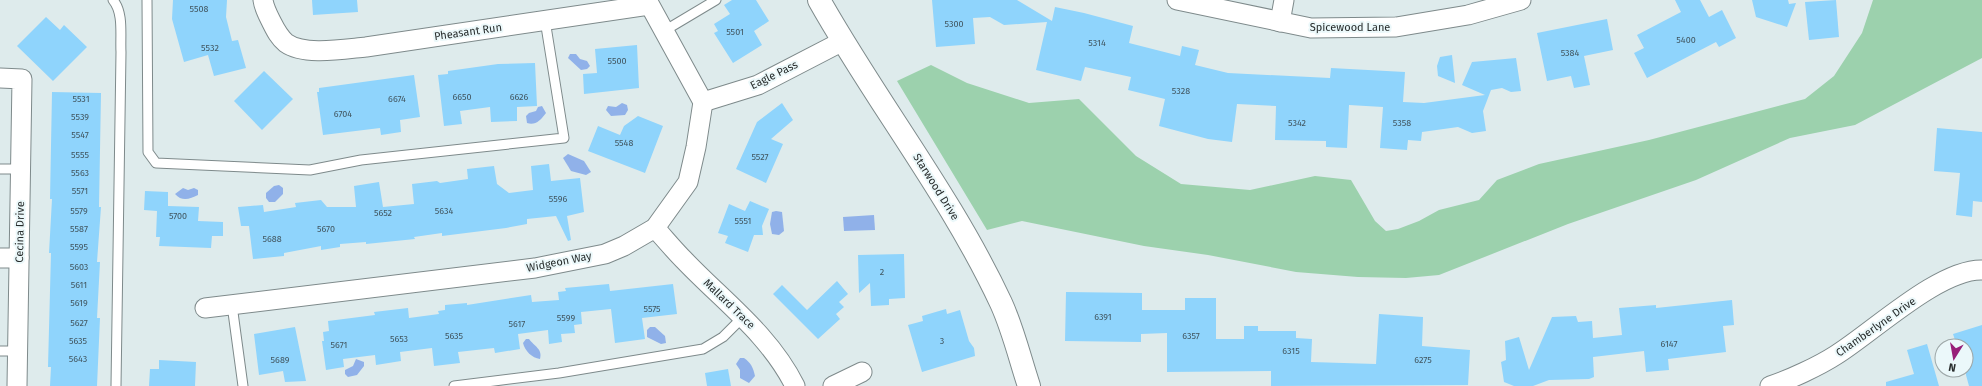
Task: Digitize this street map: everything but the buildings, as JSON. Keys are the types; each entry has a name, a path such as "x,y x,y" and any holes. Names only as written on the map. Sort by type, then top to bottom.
{"street":[{"name":"Pheasant Run","path":"263,0 263,6 278,35 287,43 296,48 326,50 366,47 545,20 648,2"},
{"name":"Starwood Drive","path":"819,0 843,41 950,206 1002,304 1029,386"},
{"name":"Spicewood Lane","path":"1177,0 1311,28 1396,27 1468,15 1522,0"},
{"path":"1280,22 1284,0"},
{"path":"648,2 703,102"},
{"name":"Eagle Pass","path":"703,102 758,86 843,41"},
{"name":"Cecina Drive","path":"0,78 22,79 19,258 9,351 17,386"},
{"name":"Widgeon Way","path":"205,308 535,268 605,254 624,246 655,228 688,182 696,147 703,102"},
{"name":"Mallard Trace","path":"655,228 684,260 756,330 787,370 795,386"},
{"path":"0,258 19,258"},
{"name":"Chamberlyne Drive","path":"1770,386 1835,356 1918,297 1948,278 1975,270 1982,270"},
{"path":"833,386 862,372"}],"lane":[{"path":"113,0 117,4 120,13 121,52 116,386"},
{"path":"147,0 148,152 156,163 310,170 361,160 564,138 545,20"},
{"path":"664,31 716,0"},
{"path":"0,169 21,169"},
{"path":"232,305 243,386"},
{"path":"454,386 558,373 703,349 723,337 744,317"}],"green space":[{"path":"1873,0 1982,0 1982,58 1855,125 1790,138 1696,180 1568,224 1439,275 1406,278 1358,277 1296,272 1208,255 1144,246 1022,221 987,230 897,81 931,65 967,83 1029,103 1079,99 1136,156 1181,184 1250,190 1315,176 1351,180 1375,221 1386,231 1398,229 1419,221 1439,210 1479,200 1497,180 1539,164 1649,140 1805,99 1834,76 1862,33"}],"water":[{"path":"570,54 576,54 580,59 587,61 590,66 587,69 581,70 568,58"},
{"path":"622,103 627,105 628,110 625,115 611,116 606,110 608,106 616,107"},
{"path":"542,106 546,113 542,118 533,124 527,123 526,116 529,113 536,111 538,107"},
{"path":"568,154 584,161 591,172 586,175 571,171 563,158"},
{"path":"279,185 283,188 283,194 275,202 269,202 266,198 266,193 274,186"},
{"path":"183,188 188,190 194,188 198,190 198,195 189,199 180,198 175,194"},
{"path":"772,212 782,212 784,231 779,235 772,234 770,224"},
{"path":"874,215 875,230 844,231 843,217"},
{"path":"650,327 655,327 665,336 666,343 661,344 647,337 647,330"},
{"path":"526,339 529,339 539,350 541,356 540,359 532,356 527,351 523,343"},
{"path":"740,358 744,358 753,370 755,376 749,383 740,378 740,370 736,364"},
{"path":"356,359 364,362 364,366 357,375 348,377 345,374 345,370 353,366"}]}
